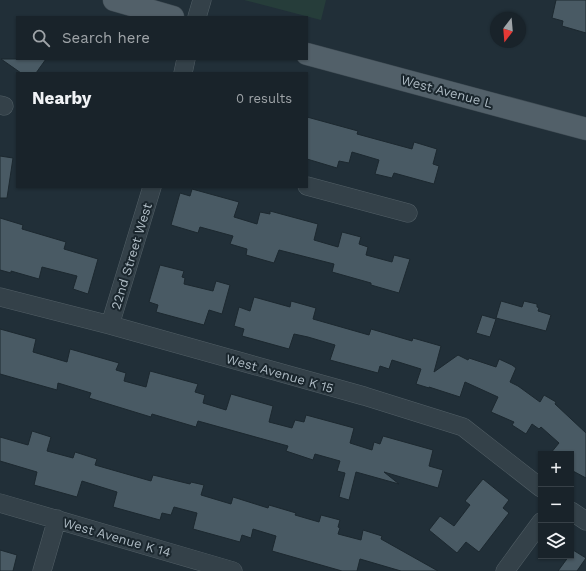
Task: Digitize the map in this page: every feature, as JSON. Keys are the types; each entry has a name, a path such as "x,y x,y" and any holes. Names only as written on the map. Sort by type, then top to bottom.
{"main road":[{"path":"114,0 170,16"},
{"name":"West Avenue L","path":"308,54 586,129"}],"street":[{"path":"197,16 202,0"},
{"path":"183,72 186,60"},
{"path":"308,186 408,213"},
{"name":"22nd Street West","path":"110,325 152,188"},
{"name":"West Avenue K 15","path":"0,297 110,325 364,396 462,427 540,487"},
{"name":"West Avenue K 14","path":"0,503 233,571"},
{"path":"574,513 586,521"},
{"path":"42,571 57,519"},
{"path":"505,571 540,523"}],"green space":[{"path":"244,0 326,0 321,20"}],"building":[{"path":"556,0 586,0 586,33 562,26 563,21 552,18"},
{"path":"1,59 45,60 37,72 20,72"},
{"path":"308,117 358,131 357,134 412,149 414,142 437,149 433,164 439,166 434,184 394,173 392,178 375,174 379,160 352,152 349,163 339,161 337,168 308,159"},
{"path":"0,156 13,158 7,198 0,198"},
{"path":"192,189 239,202 234,217 257,224 260,212 270,214 270,211 318,224 314,240 338,247 342,232 361,237 359,244 368,247 366,255 392,262 394,255 410,259 399,293 332,272 334,264 279,250 274,263 246,255 247,249 230,244 233,236 200,227 198,233 171,225 180,193 190,196"},
{"path":"0,218 23,225 22,229 66,242 64,249 98,259 88,294 73,289 77,276 42,267 39,279 11,271 11,273 0,270"},
{"path":"160,265 184,271 182,277 185,278 184,284 213,291 216,281 230,285 222,314 209,310 204,325 156,312 158,305 149,302"},
{"path":"254,297 290,307 291,301 316,308 313,319 369,335 371,329 412,341 413,338 441,346 434,372 458,355 468,360 469,358 496,367 499,359 512,365 516,368 510,382 540,402 544,395 556,402 555,404 586,433 586,478 574,472 574,451 552,451 559,443 541,427 539,429 532,424 526,434 512,425 514,422 491,412 498,397 465,382 460,397 416,384 421,369 392,360 389,369 380,366 378,373 330,360 335,345 308,337 294,334 289,349 242,336 244,329 234,326 239,307 250,311"},
{"path":"501,301 522,307 524,301 537,304 537,307 539,308 538,311 551,315 546,331 496,318"},
{"path":"482,315 496,319 490,337 476,333"},
{"path":"0,329 36,339 33,352 67,362 70,349 119,363 116,370 126,373 124,381 146,387 150,371 198,384 195,392 205,395 203,403 226,410 231,394 273,406 269,422 292,428 295,420 304,422 306,415 354,428 350,443 372,450 374,442 380,444 383,436 433,450 429,466 443,470 438,488 384,472 399,484 356,472 349,500 339,497 345,473 337,471 340,461 315,454 313,460 286,451 288,446 198,421 196,427 152,414 151,417 89,398 91,393 58,383 57,390 0,374"},
{"path":"32,431 51,437 47,451 73,458 75,452 97,459 95,465 151,481 153,475 190,484 191,482 204,485 201,495 231,504 233,497 268,508 269,505 319,522 321,515 340,520 338,534 361,540 363,530 382,536 381,539 438,571 401,571 360,559 357,571 342,571 272,551 276,536 253,529 251,538 242,535 240,542 193,529 197,513 174,507 171,515 162,513 160,520 113,507 117,492 82,481 77,497 34,485 37,472 0,461 0,437 28,445"},
{"path":"483,479 509,500 503,508 509,513 479,552 466,542 457,553 429,530 440,516 454,526 470,505 465,501"},
{"path":"0,550 17,555 13,571 0,571"},
{"path":"574,551 586,558 577,571 558,571 567,559 574,559"}]}
